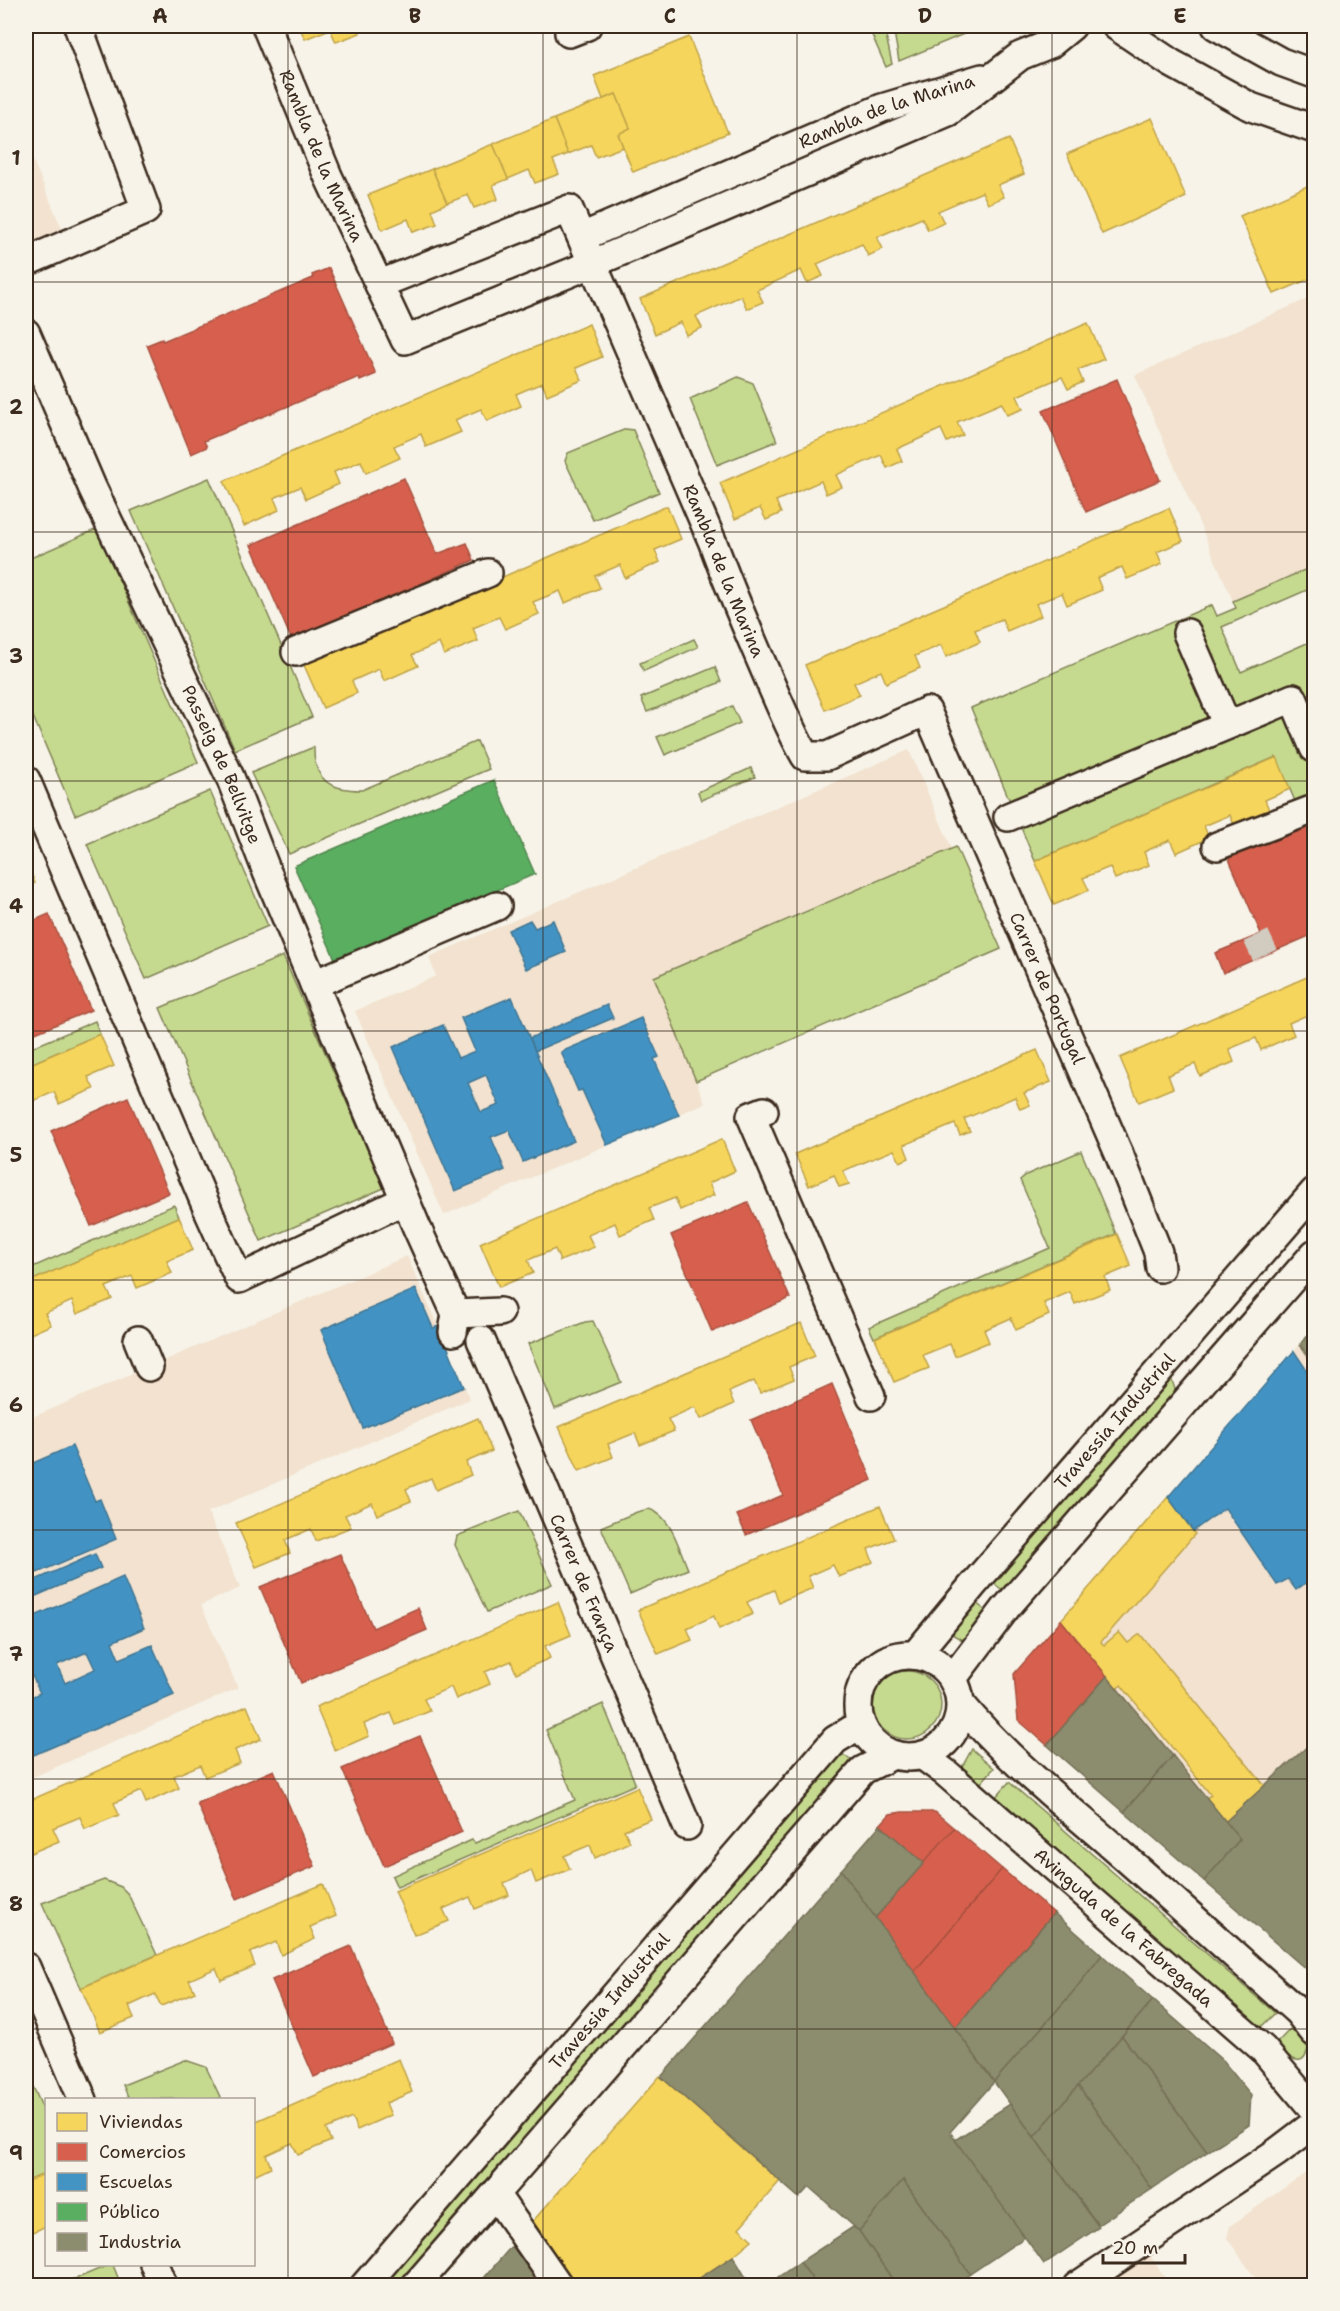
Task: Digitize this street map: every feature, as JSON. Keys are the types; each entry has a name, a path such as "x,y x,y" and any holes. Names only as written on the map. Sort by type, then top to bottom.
{"street":[{"path":"26,261 146,210 78,26"},
{"name":"Rambla de la Marina","path":"266,26 328,176 405,340 594,263 948,112 1020,56 1050,44 1072,26"},
{"path":"1116,26 1171,63 1251,107 1314,129"},
{"path":"1216,26 1281,62 1314,74"},
{"name":"Rambla de la Marina","path":"582,237 882,108 994,75"},
{"name":"Rambla de la Marina","path":"380,284 569,209 594,263 770,683 791,730 806,756 827,756 927,711"},
{"name":"Passeig de Bellvitge","path":"26,333 92,487 230,777 267,872 405,1200 454,1323 500,1312"},
{"path":"296,652 488,573"},
{"path":"1187,633 1227,725"},
{"path":"1008,817 1304,693 1314,748"},
{"name":"Carrer de Portugal","path":"927,711 1119,1154 1158,1252 1160,1268"},
{"path":"26,780 239,1279 405,1200"},
{"path":"1217,846 1314,809"},
{"path":"314,984 497,906"},
{"path":"754,1110 870,1396"},
{"name":"Travessia Industrial","path":"916,1654 980,1576 1314,1192"},
{"path":"953,1678 1006,1608 1314,1254"},
{"path":"138,1340 149,1366"},
{"name":"Carrer de França","path":"481,1340 687,1826"},
{"path":"916,1654 939,1664 953,1678 959,1690 961,1704 956,1729 943,1746 923,1756 908,1758 893,1755 873,1743 861,1724 857,1706 861,1688 871,1672 885,1660 898,1655 916,1654"},
{"path":"961,1704 983,1731 1014,1762 1298,2012 1314,2032"},
{"name":"Travessia Industrial","path":"364,2286 835,1740 861,1724"},
{"path":"416,2286 863,1770 893,1755"},
{"name":"Avinguda de la Fabregada","path":"923,1756 1263,2049 1314,2110"},
{"path":"26,1967 82,2098"},
{"path":"1077,2286 1277,2152 1314,2124"},
{"path":"495,2194 559,2286"},
{"path":"154,2266 163,2286"}],"shaded area":[{"path":"26,144 62,229 26,245"},
{"path":"1314,296 1314,566 1233,601 1135,375"},
{"path":"909,750 952,849 654,977 705,1103 444,1215 355,1011 436,976 429,957"},
{"path":"407,1256 470,1399 208,1512 240,1588 201,1605 238,1688 26,1780 26,1420"},
{"path":"1314,1328 1314,1976 1018,1720 1014,1674"},
{"path":"1308,2171 1314,2171 1314,2285 1260,2285 1227,2238 1230,2226"},
{"path":"1140,2241 1170,2285 1072,2286"}],"green space":[{"path":"868,26 884,26 892,64 886,67"},
{"path":"893,26 983,26 899,61"},
{"path":"738,377 753,383 777,441 717,465 690,399"},
{"path":"626,429 633,430 659,492 593,520 565,461 568,453"},
{"path":"209,478 312,717 235,750 131,511"},
{"path":"97,529 198,762 75,815 26,700 26,560"},
{"path":"1314,566 1314,587 1222,627 1241,672 1314,640 1314,801 1298,808 1276,757 1035,861 971,708 1212,605 1217,616 1236,608 1233,601"},
{"path":"694,639 698,647 644,671 640,663"},
{"path":"715,667 721,682 647,712 641,698"},
{"path":"732,706 740,723 665,755 657,737"},
{"path":"477,741 489,769 289,854 251,773 314,747 317,768 326,782 351,790 362,790"},
{"path":"751,768 755,777 701,800 698,792"},
{"path":"210,791 268,926 146,979 87,844"},
{"path":"956,847 1001,949 696,1081 654,977"},
{"path":"283,956 384,1188 261,1241 160,1008"},
{"path":"95,1021 100,1034 26,1066 26,1050"},
{"path":"1081,1151 1116,1234 874,1338 869,1327 1050,1248 1020,1180 1026,1175"},
{"path":"174,1205 179,1217 26,1283 26,1270"},
{"path":"593,1321 621,1382 555,1409 528,1344"},
{"path":"1170,1375 1176,1392 1004,1591 989,1580"},
{"path":"649,1509 657,1513 669,1526 688,1569 630,1594 601,1527"},
{"path":"519,1511 552,1584 487,1612 455,1545 457,1536"},
{"path":"975,1602 986,1611 964,1641 950,1633"},
{"path":"907,1671 920,1674 931,1681 938,1692 941,1705 938,1718 931,1729 920,1736 907,1739 894,1736 883,1729 876,1718 873,1705 876,1692 883,1681 894,1674"},
{"path":"603,1704 634,1785 397,1887 392,1876 472,1840 475,1843 575,1800 546,1730"},
{"path":"972,1749 994,1768 981,1783 962,1767"},
{"path":"841,1753 853,1762 400,2285 379,2286"},
{"path":"1009,1782 1275,2013 1259,2029 994,1799"},
{"path":"104,1880 121,1887 128,1894 157,1955 81,1988 42,1903"},
{"path":"1291,2028 1308,2048 1302,2059 1293,2059 1275,2045"},
{"path":"185,2060 206,2067 221,2098 129,2098 123,2085"},
{"path":"31,2082 45,2114 45,2173 26,2182 26,2085"},
{"path":"106,2266 113,2266 121,2285 61,2285"}],"building: Viviendas":[{"path":"299,26 357,26 360,33 336,42 330,29 305,39"},
{"path":"689,37 728,133 633,172 618,134 630,128 616,94 603,99 594,76"},
{"path":"616,94 630,128 618,134 623,147 596,157 591,145 568,154 554,119"},
{"path":"1152,118 1186,197 1102,234 1067,154"},
{"path":"554,119 568,154 553,160 559,174 535,183 529,170 508,179 493,144"},
{"path":"1009,139 1024,174 998,185 1004,197 988,204 982,192 938,211 944,223 928,230 922,218 877,237 883,249 868,256 862,244 817,264 823,276 807,283 801,270 757,290 763,302 747,309 741,296 696,316 702,328 686,335 681,322 655,334 640,299"},
{"path":"493,144 508,179 493,185 498,199 474,208 468,195 447,203 432,169"},
{"path":"432,169 447,203 432,210 437,224 413,232 408,219 382,230 368,195"},
{"path":"1314,183 1314,277 1274,294 1240,216"},
{"path":"1088,323 1104,359 1078,370 1083,382 1068,389 1062,377 1017,396 1023,409 1007,415 1002,403 957,422 963,435 947,442 941,429 897,449 902,461 887,468 881,455 836,475 842,487 826,494 821,481 776,501 781,513 766,520 760,508 735,519 720,483"},
{"path":"589,324 602,357 576,368 582,380 547,395 542,383 516,394 521,406 487,421 481,409 455,420 461,432 426,447 421,434 394,446 400,458 366,473 361,461 334,472 339,484 306,499 300,487 274,498 279,510 244,526 224,481"},
{"path":"667,506 681,539 655,550 660,562 625,578 620,565 595,576 600,588 565,603 560,591 533,602 539,614 505,629 499,617 473,628 478,641 444,655 439,643 412,655 418,666 384,681 379,669 352,681 357,693 323,708 303,663"},
{"path":"1169,508 1183,541 1157,552 1162,564 1127,579 1122,567 1097,578 1102,590 1067,605 1062,593 1036,604 1041,616 1007,631 1002,619 975,630 980,642 946,657 941,645 915,656 920,668 886,683 881,671 854,683 860,695 825,710 805,665"},
{"path":"1277,757 1290,789 1265,800 1270,812 1235,827 1230,815 1204,826 1209,838 1176,853 1170,840 1144,852 1149,865 1115,879 1110,867 1083,878 1089,890 1054,905 1035,861"},
{"path":"26,860 35,883 26,887"},
{"path":"1314,974 1314,1012 1289,1023 1294,1035 1261,1050 1256,1038 1229,1049 1234,1062 1200,1076 1195,1064 1168,1075 1173,1088 1139,1102 1120,1058"},
{"path":"100,1034 114,1066 88,1077 94,1089 59,1104 54,1092 28,1103 33,1115 26,1118 26,1066"},
{"path":"1037,1050 1051,1082 1024,1093 1030,1105 1020,1109 1015,1097 964,1119 970,1131 960,1135 955,1124 904,1145 909,1158 900,1162 894,1150 843,1171 849,1184 839,1187 834,1175 809,1186 795,1154"},
{"path":"722,1139 735,1171 709,1183 714,1195 680,1210 675,1198 649,1208 654,1220 620,1235 615,1223 588,1235 594,1247 560,1261 555,1249 528,1260 533,1273 499,1287 480,1243"},
{"path":"179,1217 193,1250 167,1261 172,1273 137,1288 132,1276 106,1287 112,1299 77,1314 72,1301 45,1313 51,1325 26,1336 26,1283"},
{"path":"1117,1234 1131,1266 1105,1277 1110,1290 1075,1304 1070,1292 1044,1303 1049,1315 1016,1330 1011,1318 984,1330 989,1342 955,1356 950,1344 923,1355 929,1368 894,1382 875,1338"},
{"path":"801,1323 815,1356 789,1367 794,1379 760,1393 754,1381 729,1392 734,1404 701,1419 695,1407 668,1419 674,1431 640,1445 635,1433 608,1444 613,1457 579,1471 559,1427"},
{"path":"478,1418 492,1451 466,1462 471,1475 436,1490 431,1478 406,1489 411,1501 377,1515 372,1503 345,1515 351,1527 316,1541 311,1529 285,1540 290,1553 256,1567 236,1523"},
{"path":"1168,1497 1195,1534 1101,1642 1104,1645 1119,1632 1128,1643 1140,1634 1265,1786 1225,1822 1206,1798 1211,1795 1121,1685 1117,1689 1061,1620"},
{"path":"880,1506 894,1539 868,1549 873,1562 839,1577 833,1565 808,1576 813,1588 779,1602 774,1590 747,1602 753,1614 719,1629 714,1616 687,1628 692,1640 658,1654 638,1610"},
{"path":"558,1602 571,1635 545,1646 550,1658 516,1673 511,1661 485,1672 490,1684 456,1699 451,1687 424,1699 430,1711 396,1725 391,1713 364,1724 369,1736 335,1751 316,1707"},
{"path":"247,1706 261,1739 235,1750 240,1763 205,1777 200,1765 174,1776 179,1788 146,1803 141,1791 114,1803 119,1815 85,1829 80,1817 53,1828 59,1841 26,1855 26,1802"},
{"path":"637,1787 651,1819 624,1830 630,1842 595,1858 590,1845 564,1856 570,1869 536,1883 531,1870 504,1883 509,1895 475,1909 470,1897 443,1909 449,1921 414,1935 395,1891"},
{"path":"323,1884 336,1916 310,1927 315,1939 281,1955 276,1942 250,1953 255,1966 221,1980 216,1968 189,1980 195,1992 161,2006 155,1994 129,2006 134,2018 100,2032 81,1988"},
{"path":"399,2059 412,2092 386,2103 391,2115 357,2130 352,2118 326,2129 331,2141 298,2155 292,2143 266,2155 271,2167 255,2175 255,2122"},
{"path":"660,2076 780,2181 739,2228 752,2240 733,2256 688,2286 575,2286 533,2221"},
{"path":"45,2173 45,2226 27,2235 26,2182"}],"building: Comercios":[{"path":"329,268 376,374 360,381 359,377 204,441 207,447 191,454 147,345 162,339 163,341 313,278 312,275"},
{"path":"1117,379 1160,480 1086,512 1043,411"},
{"path":"404,478 437,554 467,543 474,560 292,641 251,545"},
{"path":"1305,823 1314,844 1314,934 1223,973 1215,953 1261,934 1228,857"},
{"path":"49,914 91,1010 26,1037 26,924"},
{"path":"128,1097 169,1193 91,1226 51,1131"},
{"path":"748,1202 790,1298 712,1332 671,1235"},
{"path":"832,1384 872,1480 746,1535 737,1515 783,1495 751,1420"},
{"path":"340,1554 373,1628 418,1608 427,1630 301,1683 260,1587"},
{"path":"1061,1620 1107,1676 1047,1745 1018,1720 1014,1674"},
{"path":"420,1736 462,1832 384,1866 342,1769"},
{"path":"274,1770 315,1866 237,1899 197,1803"},
{"path":"935,1812 954,1828 924,1863 880,1825 890,1814"},
{"path":"954,1828 1002,1869 914,1972 875,1918"},
{"path":"1002,1869 1054,1913 955,2028 914,1972"},
{"path":"351,1946 392,2043 314,2077 272,1980"}],"building: Escuelas":[{"path":"530,920 535,928 553,920 566,952 526,969 508,930"},
{"path":"512,997 574,1141 523,1162 509,1130 491,1137 505,1170 455,1191 393,1047 443,1025 458,1058 475,1051 461,1018","holes":["486,1075 499,1105 481,1112 468,1083"]},
{"path":"607,1005 613,1018 535,1051 530,1038"},
{"path":"641,1018 659,1057 654,1059 679,1115 607,1145 582,1090 578,1091 561,1052"},
{"path":"416,1289 433,1328 439,1326 464,1387 363,1428 321,1330"},
{"path":"1294,1351 1314,1381 1314,1572 1307,1577 1310,1580 1296,1590 1288,1579 1277,1585 1225,1508 1193,1531 1168,1497"},
{"path":"72,1446 95,1501 100,1499 116,1539 37,1573 26,1547 26,1466"},
{"path":"95,1554 101,1568 29,1599 33,1609 26,1612 26,1584"},
{"path":"123,1577 144,1628 112,1642 119,1659 152,1645 174,1695 29,1757 26,1750 26,1699 40,1693 32,1676 26,1679 26,1620","holes":["87,1652 95,1669 65,1683 57,1665"]}],"building: Público":[{"path":"494,780 535,874 335,959 294,866"}],"building: Industria":[{"path":"1314,1328 1314,1366 1300,1345"},
{"path":"1107,1676 1173,1756 1124,1812 1047,1745"},
{"path":"1312,1742 1314,1744 1314,1976 1204,1881 1240,1839 1225,1822"},
{"path":"1173,1756 1240,1839 1204,1881 1124,1812"},
{"path":"880,1825 924,1863 875,1918 841,1870"},
{"path":"841,1870 994,2082 950,2132 1025,2237 970,2274 903,2180 859,2231 809,2187 799,2198 661,2077"},
{"path":"1054,1913 1102,1955 1073,1992 994,2082 955,2028"},
{"path":"1102,1955 1153,2000 1034,2137 994,2082 1073,1992"},
{"path":"1153,2000 1223,2061 1251,2095 1249,2125 1207,2152 1122,2036"},
{"path":"1122,2036 1207,2152 1152,2189 1078,2086"},
{"path":"1078,2086 1152,2189 1098,2225 1034,2137"},
{"path":"1010,2104 1099,2227 1044,2264 955,2140"},
{"path":"903,2180 970,2274 953,2286 897,2286 859,2231"},
{"path":"853,2227 859,2231 897,2286 817,2286 800,2262"},
{"path":"516,2241 546,2286 477,2286"},
{"path":"733,2256 751,2286 688,2286 695,2281"},
{"path":"800,2262 817,2286 765,2286"}],"tunnel":[{"path":"1256,936 1265,955"}]}
